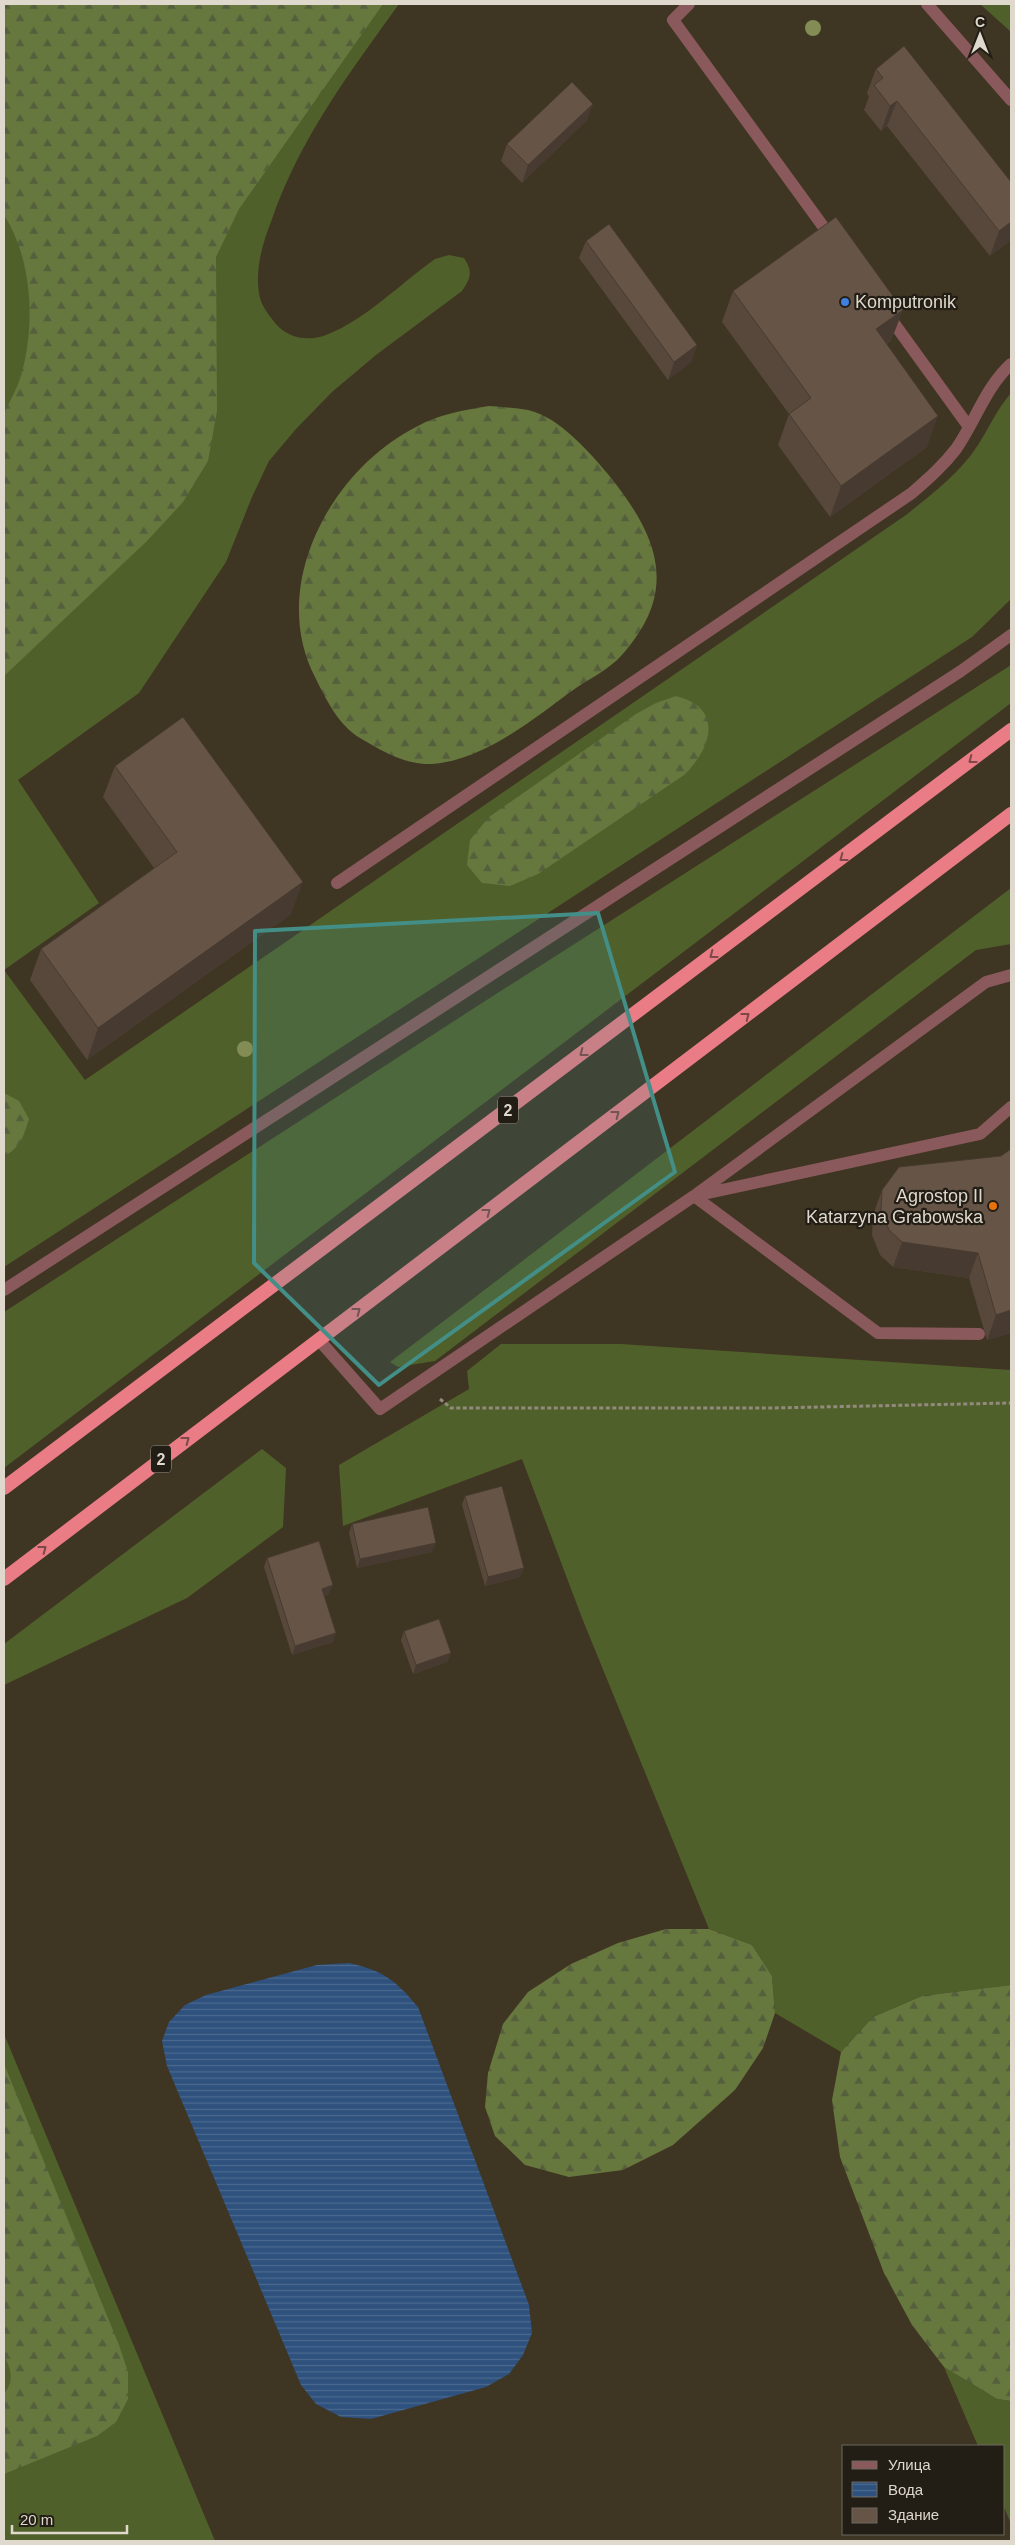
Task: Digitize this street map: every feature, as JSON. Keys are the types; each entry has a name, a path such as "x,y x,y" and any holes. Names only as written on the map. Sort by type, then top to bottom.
{"highway":[{"name":"2","path":"4,1488 1011,730"},
{"name":"2","path":"4,1578 1011,814"}],"street":[{"path":"689,4 673,20 841,251"},
{"path":"927,4 1011,100"},
{"path":"882,307 969,427"},
{"path":"337,883 912,493 937,472 955,449 969,427 982,400 998,376 1011,364"},
{"path":"4,1290 961,671 1011,635"},
{"path":"319,1340 380,1409 694,1196 986,982 1011,975"},
{"path":"694,1196 980,1134 1011,1107"},
{"path":"694,1196 878,1333 979,1334"}],"path":[{"path":"420,1382 451,1408 772,1408 1011,1403"}],"highlighted area":[{"path":"598,913 675,1172 379,1385 254,1263 255,931"}],"green space":[{"path":"4,4 399,4 362,55 328,107 312,133 283,189 263,246 258,274 260,297 267,312 280,328 298,337 312,338 326,335 354,321 435,259 449,255 464,258 469,267 470,274 462,291 376,355 332,392 296,429 269,461 252,497 226,562 139,693 18,780 99,903 4,970"},
{"path":"4,4 383,4 239,209 216,257 217,411 208,461 183,502 147,541 4,676 4,414 20,379 25,359 30,317 26,273 21,252 14,233 4,215"},
{"path":"980,4 1011,4 1011,32"},
{"path":"1011,393 1011,599 972,637 4,1267 4,970 85,1080 906,515 945,483 971,455"},
{"path":"489,406 528,410 552,420 585,448 604,469 630,503 651,544 657,573 652,607 644,625 616,661 508,736 471,755 452,761 422,764 403,760 352,733 328,703 315,677 302,642 299,606 304,569 316,534 334,501 358,471 385,446 416,427 434,419 461,411"},
{"path":"1011,665 1011,703 4,1468 4,1312 482,1003"},
{"path":"676,696 691,702 701,710 707,719 709,730 701,753 684,775 538,874 510,886 482,883 467,865 470,840 489,817 636,714 656,703"},
{"path":"1011,888 1011,944 976,950 435,1361 398,1367 390,1362"},
{"path":"4,1093 19,1101 29,1119 18,1145 4,1156"},
{"path":"501,1344 621,1344 1011,1370 1011,1985 922,1996 873,2017 841,2052 775,2013 772,1976 752,1945 709,1929 582,1618 522,1459 343,1526 339,1465 469,1389 467,1371"},
{"path":"262,1449 286,1468 283,1527 187,1598 4,1685 4,1644"},
{"path":"666,1929 709,1929 752,1945 772,1976 775,2013 763,2048 735,2090 673,2145 623,2170 569,2177 525,2165 495,2136 485,2107 488,2073 503,2024 528,1992 571,1964 618,1943"},
{"path":"1011,1985 1011,2401 997,2399 944,2367 912,2325 884,2273 840,2157 832,2100 841,2052 873,2017 922,1996"},
{"path":"4,2034 215,2541 4,2541"},
{"path":"4,2064 119,2345 128,2372 128,2399 116,2422 97,2436 4,2474 4,2394 11,2380 11,2375 4,2356"},
{"path":"944,2367 997,2399 1011,2401 1011,2524 1005,2509 1005,2445 978,2445"}],"water":[{"path":"349,1963 371,1969 388,1978 418,2007 529,2305 532,2333 523,2355 509,2374 486,2387 371,2419 341,2417 316,2404 301,2385 167,2066 162,2041 169,2022 185,2005 206,1995 317,1965"}],"building":[{"path":"904,46 1011,182 1011,222 999,231 897,101 890,106 874,85 883,78 876,69"},
{"path":"572,82 593,104 528,165 507,144"},
{"path":"836,217 903,310 876,329 938,416 841,486 789,414 811,398 733,291"},
{"path":"609,224 697,345 674,362 586,241"},
{"path":"183,717 303,882 98,1028 41,949 177,852 115,766"},
{"path":"1011,1149 1011,1310 996,1315 978,1253 902,1242 889,1230 881,1210 882,1190 899,1167 1001,1156"},
{"path":"502,1486 524,1568 488,1577 465,1496"},
{"path":"428,1507 436,1543 360,1559 352,1524"},
{"path":"319,1541 333,1585 322,1589 336,1633 295,1646 267,1558"},
{"path":"439,1619 451,1653 416,1665 404,1631"}],"place":[{"name":"Komputronik","path":"845,302"},
{"name":"Agrostop II Katarzyna Grabowska","path":"993,1206"}]}
